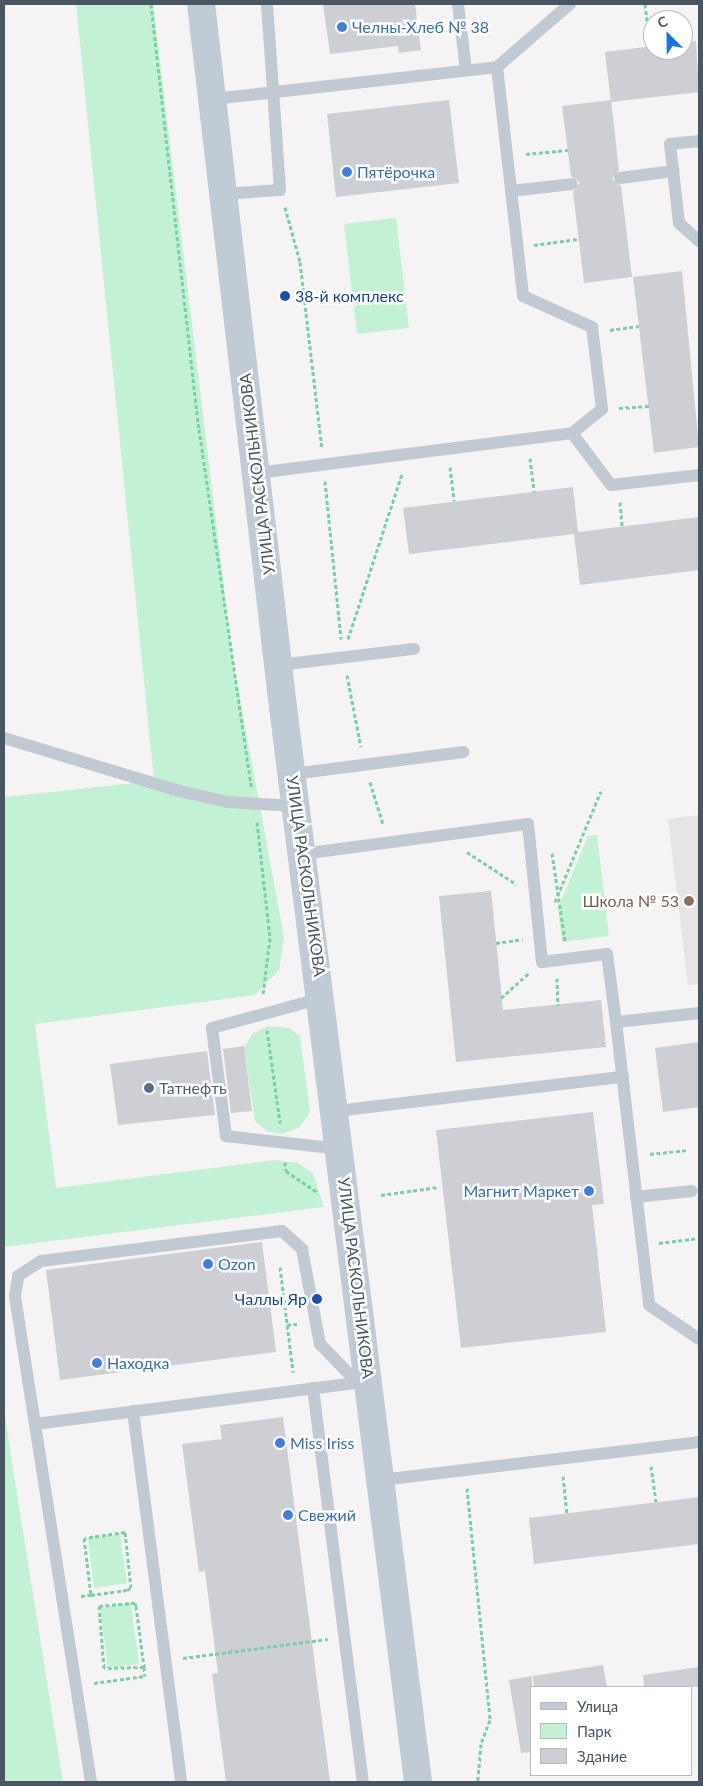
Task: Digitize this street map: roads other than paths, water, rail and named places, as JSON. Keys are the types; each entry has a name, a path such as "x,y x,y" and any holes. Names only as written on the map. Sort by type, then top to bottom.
{"street":[{"name":"УЛИЦА РАСКОЛЬНИКОВА","path":"201,4 292,774 336,1112 363,1381 381,1480 418,1782"}],"lane":[{"path":"224,194 280,190 276,89 267,4"},
{"path":"458,4 466,70"},
{"path":"213,99 276,89 497,67 570,4"},
{"path":"256,473 324,463 572,434 602,409 592,327 523,296 497,67"},
{"path":"699,140 670,144 679,223 699,241"},
{"path":"620,178 674,171"},
{"path":"511,191 572,184"},
{"path":"572,434 611,485 699,476"},
{"path":"279,665 414,649"},
{"path":"4,738 179,791 254,803 296,806"},
{"path":"292,774 464,752"},
{"path":"302,854 528,824 542,962 607,954 649,1305 699,1339"},
{"path":"322,998 212,1028 226,1136 340,1150"},
{"path":"616,1022 699,1013"},
{"path":"336,1112 623,1077"},
{"path":"636,1197 692,1190"},
{"path":"91,1782 15,1285 31,1264 60,1258 273,1231 290,1235 302,1249 320,1344 363,1381"},
{"path":"35,1424 363,1381"},
{"path":"313,1388 363,1782"},
{"path":"133,1411 181,1782"},
{"path":"381,1480 699,1440"}],"place":[{"name":"Челны-Хлеб № 38","path":"342,27"},
{"name":"Пятёрочка","path":"347,172"},
{"name":"38-й комплекс","path":"285,296"},
{"name":"Школа № 53","path":"689,901"},
{"name":"Татнефть","path":"149,1088"},
{"name":"Магнит Маркет","path":"589,1191"},
{"name":"Ozon","path":"208,1264"},
{"name":"Чаллы Яр","path":"317,1299"},
{"name":"Находка","path":"97,1363"},
{"name":"Miss Iriss","path":"280,1443"},
{"name":"Свежий","path":"288,1515"}]}
